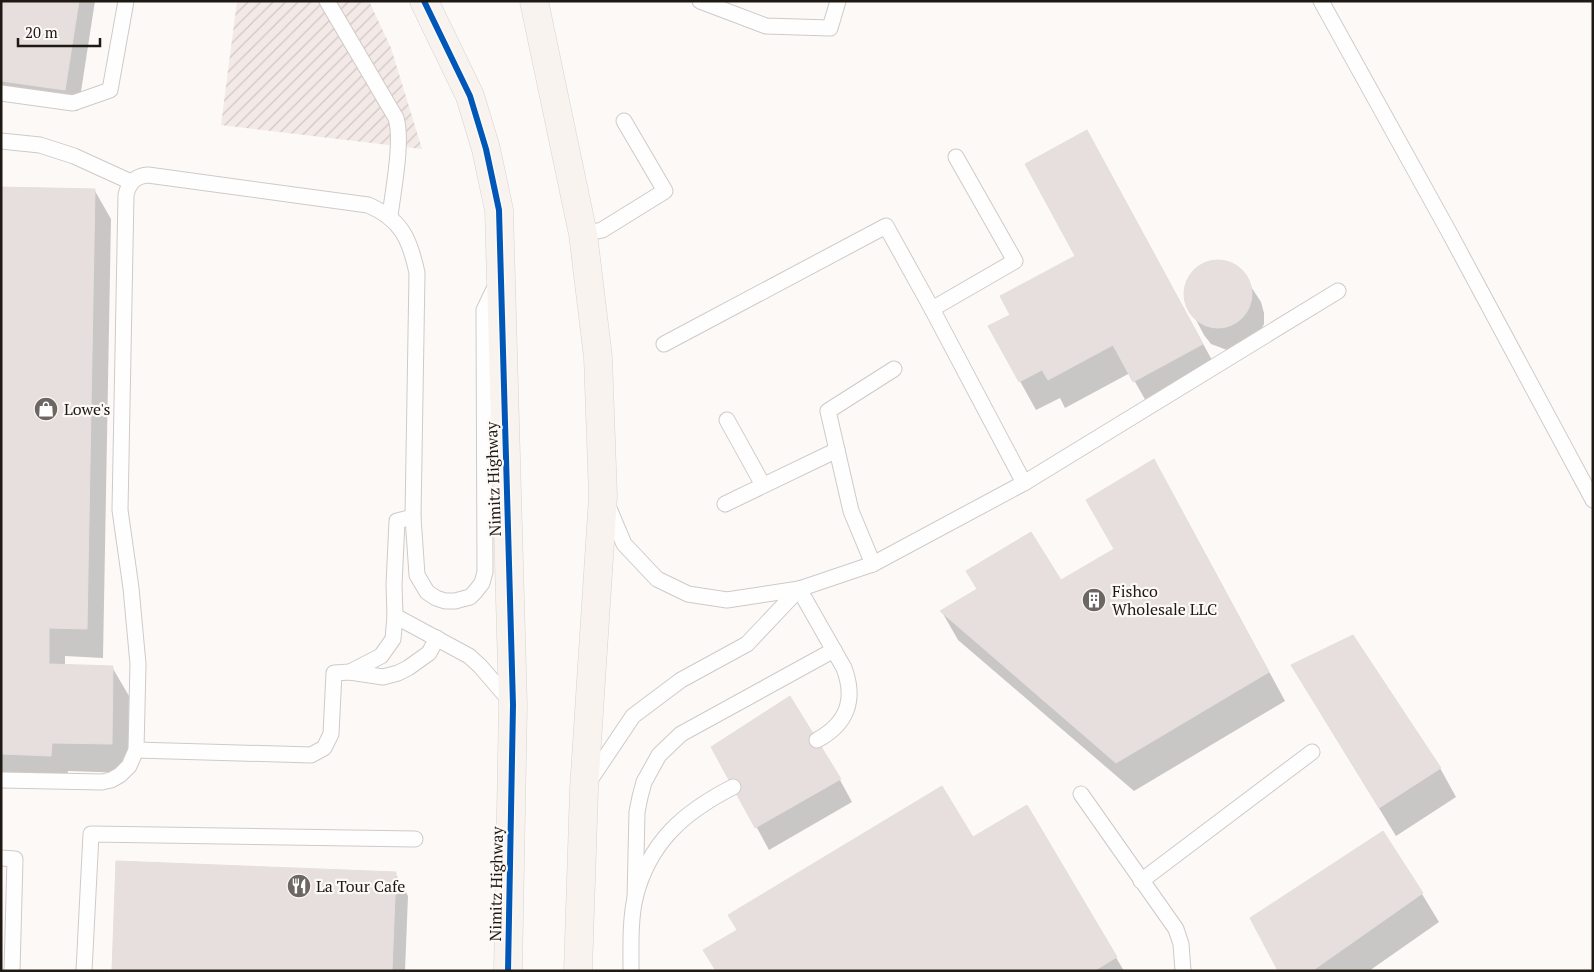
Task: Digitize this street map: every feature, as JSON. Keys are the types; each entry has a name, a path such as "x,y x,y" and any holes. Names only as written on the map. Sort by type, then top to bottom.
{"main road":[{"name":"Nimitz Highway","path":"424,1 470,96 486,149 499,210 513,705 508,971"},
{"path":"534,1 584,234 598,357 604,496 584,789 578,971"}],"lane":[{"path":"1,94 73,103 110,90 126,1"},
{"path":"327,1 398,124 390,216"},
{"path":"709,3 766,26 830,28 838,1"},
{"path":"1321,1 1449,232 1593,500"},
{"path":"584,234 602,230 665,191 624,121"},
{"path":"1,141 40,145 74,156 131,182"},
{"path":"932,308 1015,261 956,157"},
{"path":"1,780 102,782 111,780 120,775 129,766 136,750 138,664 131,588 120,510 126,194 131,182 142,175 148,175 368,205 390,216 404,234 414,256 417,273 414,517 417,574 427,592 445,601 455,601 470,597 482,583 485,572 484,310 501,275"},
{"path":"664,344 886,226 932,308 1024,483"},
{"path":"604,496 624,544 657,579 688,594 728,600 799,589 873,564 1024,483 1338,291"},
{"path":"873,564 850,511 828,411 894,369"},
{"path":"727,420 763,485"},
{"path":"725,504 837,450"},
{"path":"350,672 381,656 393,639 397,522 414,517"},
{"path":"799,589 849,680 850,694 848,707 836,727 817,740"},
{"path":"584,789 633,716 681,680 747,644 799,589"},
{"path":"395,616 457,649 480,666 513,705"},
{"path":"136,750 311,755 324,748 331,734 334,673 350,672 383,677 408,668 429,653 436,638"},
{"path":"631,971 638,812 644,782 659,755 681,734 834,650"},
{"path":"1141,881 1312,752"},
{"path":"635,899 642,877 652,856 664,838 693,809 733,787"},
{"path":"1081,794 1176,929 1181,944 1182,971"},
{"path":"84,971 91,834 416,839"},
{"path":"1,858 15,859 12,971"}],"shaded area":[{"path":"237,1 369,1 391,48 422,149 221,125"}],"building":[{"path":"1,1 79,1 65,90 1,81"},
{"path":"1087,130 1203,344 1133,382 1113,345 1048,380 1042,370 1019,382 988,326 1010,315 1000,296 1075,256 1025,164"},
{"name":"Lowe's","path":"1,187 95,189 87,629 49,628 49,664 113,666 112,744 52,743 51,756 1,754"},
{"path":"1218,260 1231,263 1242,270 1249,281 1252,294 1249,307 1242,318 1231,325 1218,328 1205,325 1194,318 1187,307 1184,294 1187,281 1194,270 1205,263"},
{"name":"Fishco Wholesale LLC","path":"1154,459 1269,672 1116,763 940,611 977,589 966,571 1031,532 1061,580 1114,549 1086,500"},
{"path":"1353,635 1441,768 1379,808 1291,665"},
{"path":"790,696 841,779 755,828 711,747"},
{"path":"942,786 973,837 1027,805 1117,957 1094,971 716,971 703,950 737,930 728,915"},
{"path":"1383,831 1423,893 1312,971 1278,971 1250,918"},
{"path":"116,861 396,872 392,971 112,971"}],"cycle path":[{"path":"424,1 470,96 486,149 499,210 513,705 508,971"}],"place":[{"name":"Lowe's","path":"46,409"},
{"name":"Fishco Wholesale LLC","path":"1094,600"},
{"name":"La Tour Cafe","path":"299,886"}]}
